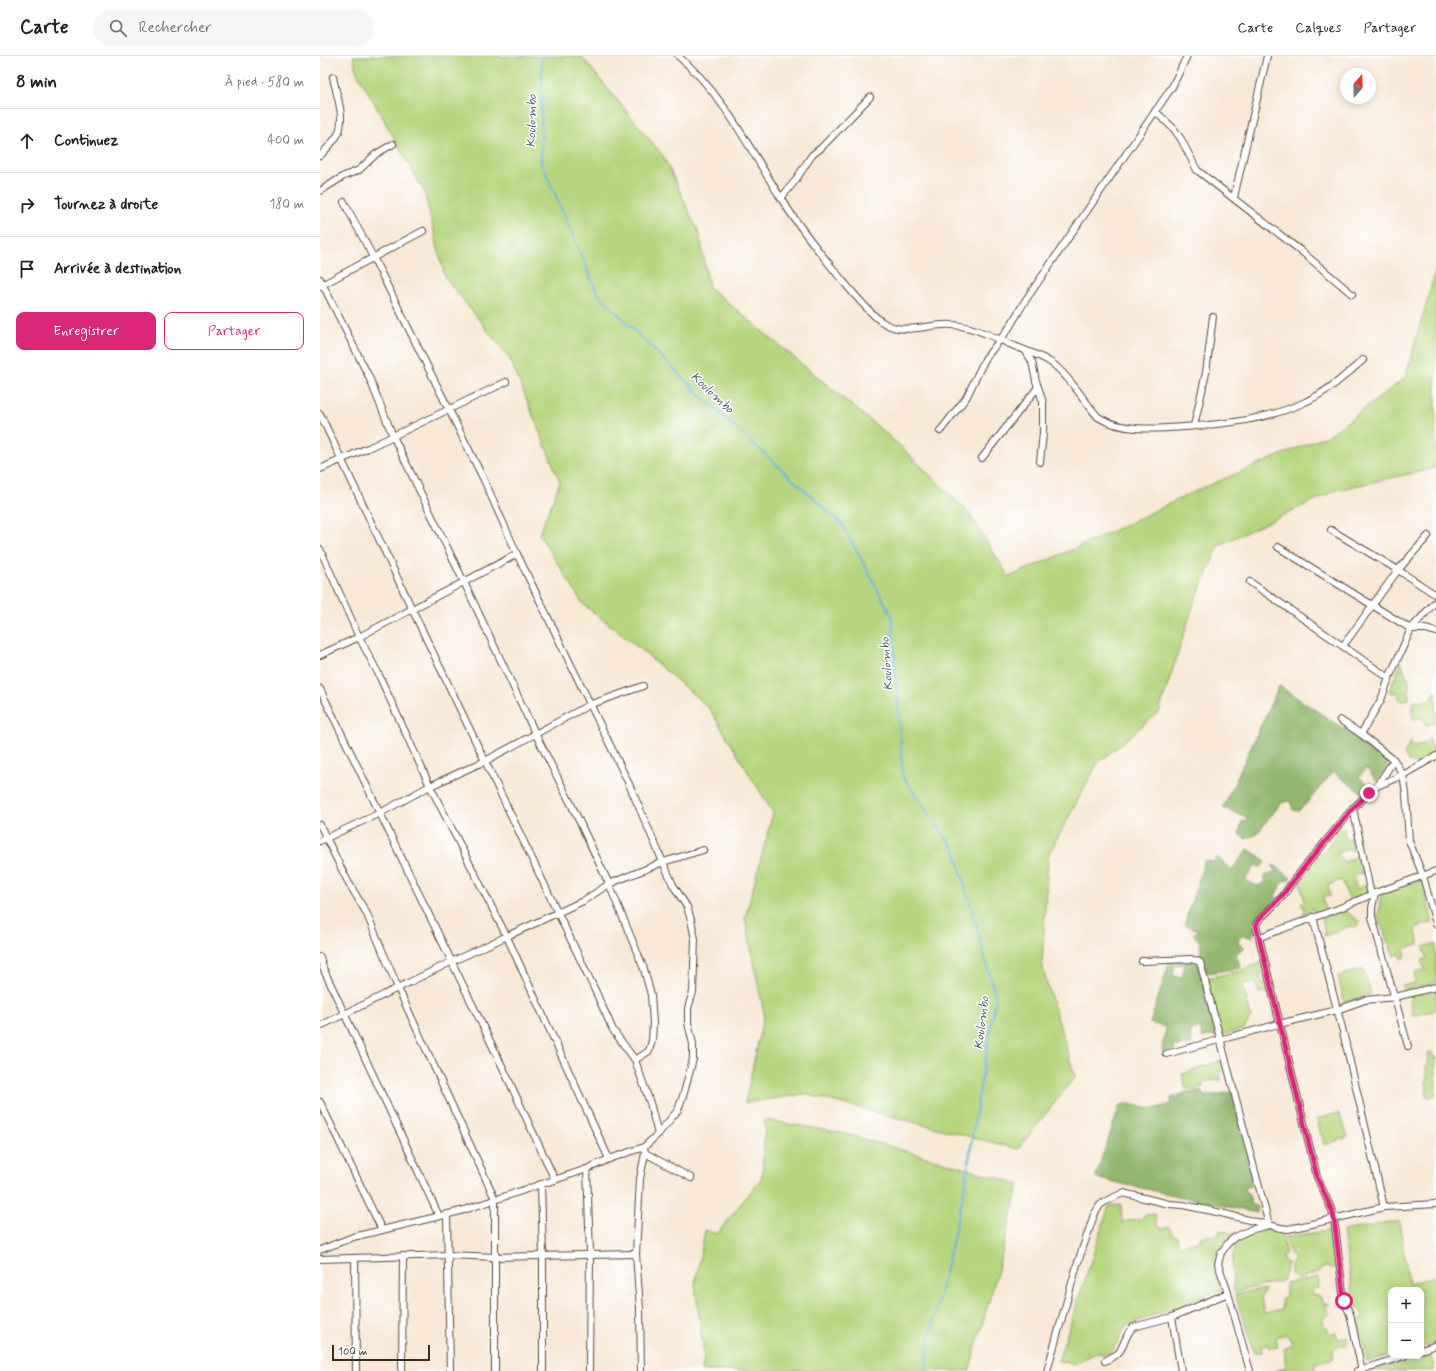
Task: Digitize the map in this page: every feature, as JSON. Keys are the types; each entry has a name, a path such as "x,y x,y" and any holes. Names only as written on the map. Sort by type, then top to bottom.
{"street":[{"path":"678,56 693,70 724,109 747,142 781,198 836,273 877,318 891,327 900,328 951,324 975,330 999,339 1039,356 1052,364 1062,373 1098,417 1106,422 1116,425 1159,429 1233,423 1263,417 1305,402 1343,379 1363,360"},
{"path":"940,431 966,398 985,358 1009,328 1025,301 1175,81 1187,56"},
{"path":"1234,197 1267,56"},
{"path":"320,156 338,133 340,125 341,112 332,77"},
{"path":"781,198 812,156 870,97"},
{"path":"1155,111 1174,129 1181,139 1197,170 1234,197 1352,294"},
{"path":"320,191 344,176 359,170 376,154 393,144"},
{"path":"344,202 485,482 517,554 589,705 628,782 673,885 687,907 691,920 695,938 693,992 688,1008 688,1023 693,1044 693,1059 678,1110 644,1150 640,1179 636,1254 640,1309 641,1371"},
{"path":"424,231 321,283 369,377 393,436 609,884 644,969 651,995 653,1022 652,1041 649,1051 635,1060"},
{"path":"1194,426 1206,373 1213,317"},
{"path":"1025,350 1032,362 1043,402 1044,415 1040,462"},
{"path":"320,469 341,461 506,382"},
{"path":"982,458 1038,387"},
{"path":"320,414 341,461 613,1030 635,1060 650,1103 658,1134"},
{"path":"1331,530 1398,570 1436,595"},
{"path":"1343,646 1398,570 1428,536"},
{"path":"1278,547 1411,629 1426,629 1436,632"},
{"path":"320,549 359,637 397,711 430,786 506,937 609,1159"},
{"path":"320,655 359,637 517,554"},
{"path":"1250,582 1389,678"},
{"path":"1361,734 1381,700 1411,629 1436,601"},
{"path":"323,839 380,813 430,786 485,762 589,705 643,686"},
{"path":"320,689 504,1070 554,1180"},
{"path":"1340,720 1361,734 1394,760 1402,775 1406,794 1409,841 1423,876 1436,924"},
{"path":"1377,786 1402,775 1436,756"},
{"path":"1394,760 1377,786 1353,808 1282,896 1258,920 1256,925 1317,1177 1334,1218 1344,1301 1350,1314 1360,1371 1395,1359"},
{"path":"1353,808 1373,894 1372,917 1408,1046"},
{"path":"320,825 323,839 366,912 398,988 495,1199 495,1371"},
{"path":"320,1026 451,962 584,901 609,884 663,862 703,850"},
{"path":"1260,937 1436,871"},
{"path":"1313,917 1338,1010 1384,1208"},
{"path":"320,957 345,1014 440,1216"},
{"path":"1142,961 1191,959 1200,962 1269,1225"},
{"path":"1166,1054 1338,1010 1365,1000 1395,997 1436,987"},
{"path":"320,1102 382,1230"},
{"path":"321,1247 353,1237 461,1211 586,1169 609,1159 644,1150 691,1178"},
{"path":"586,1169 590,1254 589,1371"},
{"path":"541,1184 543,1255 543,1371"},
{"path":"1047,1371 1077,1265 1094,1215 1100,1205 1123,1193 1169,1204 1183,1205 1217,1212 1288,1229 1384,1208 1436,1204"},
{"path":"447,1214 450,1371"},
{"path":"1250,1371 1228,1293 1218,1264 1221,1253 1228,1243 1235,1237 1250,1230 1269,1225"},
{"path":"320,1259 448,1255 496,1257 636,1254"},
{"path":"402,1371 403,1256"},
{"path":"355,1258 356,1371"},
{"path":"1105,1361 1120,1351 1133,1327 1172,1317 1228,1293"},
{"path":"1172,1317 1181,1371"},
{"path":"1424,1349 1436,1345"}],"green space":[{"path":"353,56 581,56 664,157 699,233 709,287 896,442 969,513 1009,577 1092,541 1200,489 1331,434 1405,378 1436,269 1436,468 1337,490 1219,545 1194,603 1159,712 1098,763 1048,855 1042,966 1075,1077 1018,1149 805,1094 745,1103 764,1014 745,918 773,813 709,708 644,652 583,604 539,534 560,482 510,359 445,277 424,191 356,71"},
{"path":"1401,663 1409,681 1409,699 1403,701 1398,698 1399,695 1396,692 1392,693 1389,691"},
{"path":"1279,686 1391,760 1377,782 1366,768 1359,777 1372,788 1363,794 1333,772 1306,804 1298,811 1293,810 1290,801 1281,803 1256,835 1245,839 1239,834 1242,821 1247,822 1247,817 1223,808"},
{"path":"1436,691 1436,722 1426,726 1424,718 1413,719 1413,700 1429,701"},
{"path":"1429,738 1434,755 1420,763 1411,763 1404,755 1411,741 1410,746 1418,746 1423,744"},
{"path":"1344,829 1346,838 1359,837 1359,852 1349,849 1339,852 1338,855 1344,862 1361,855 1364,873 1353,876 1357,889 1367,884 1368,894 1350,902 1342,880 1328,885 1330,896 1323,897 1325,911 1315,913 1312,908 1309,912 1313,916 1301,920 1300,918 1304,911 1301,903 1304,900 1300,882 1340,830"},
{"path":"1248,849 1266,861 1261,867 1256,866 1245,880 1257,886 1264,883 1264,877 1270,873 1276,872 1271,865 1277,867 1291,878 1288,881 1284,880 1275,895 1278,898 1252,924 1256,933 1253,933 1253,937 1240,936 1238,944 1245,947 1236,954 1241,968 1207,973 1201,956 1200,942 1193,934 1199,930 1184,925 1205,860 1213,862 1217,857 1232,870"},
{"path":"1421,879 1433,922 1415,928 1419,944 1404,949 1406,956 1401,959 1399,953 1394,957 1378,917 1381,894"},
{"path":"1343,909 1360,922 1355,928 1349,926 1325,936 1322,916"},
{"path":"1436,943 1436,983 1403,990 1402,986 1415,983 1415,972 1425,970 1421,961 1427,958 1423,947"},
{"path":"1184,960 1183,964 1175,964 1173,976 1182,977 1186,961 1199,964 1218,1036 1202,1037 1200,1028 1190,1030 1192,1044 1186,1046 1184,1044 1178,1047 1175,1045 1174,1050 1163,1052 1162,1049 1166,1027 1150,1023 1170,961"},
{"path":"1261,963 1266,973 1260,974 1262,983 1268,982 1270,992 1259,993 1255,982 1243,984 1251,1017 1244,1029 1222,1035 1207,978 1245,970 1245,968"},
{"path":"1363,969 1371,994 1344,1002 1338,976"},
{"path":"1436,988 1436,1010 1413,1016 1409,996"},
{"path":"1432,1052 1433,1058 1436,1057 1436,1096 1427,1097 1426,1066 1429,1061 1428,1053"},
{"path":"1222,1060 1226,1069 1220,1072 1221,1081 1213,1080 1204,1082 1203,1087 1186,1089 1182,1074"},
{"path":"1200,1090 1204,1096 1233,1092 1255,1184 1244,1188 1251,1201 1250,1204 1258,1207 1257,1213 1095,1178 1120,1105 1130,1104 1146,1108 1166,1106 1172,1103 1171,1098 1188,1092"},
{"path":"1339,1113 1348,1137 1324,1145 1317,1119"},
{"path":"765,1120 843,1133 1019,1184 997,1273 969,1371 702,1371 704,1356 695,1284 705,1230 717,1234 762,1177"},
{"path":"1121,1205 1122,1222 1142,1219 1144,1215 1155,1214 1156,1224 1161,1229 1169,1227 1172,1234 1177,1237 1179,1246 1200,1241 1200,1237 1220,1234 1219,1230 1235,1234 1214,1256 1223,1289 1126,1326 1110,1355 1095,1353 1073,1364 1058,1361 1109,1206"},
{"path":"1399,1221 1409,1284 1436,1276 1436,1343 1424,1346 1424,1287 1388,1287 1388,1356 1367,1362 1358,1320 1363,1318 1362,1313 1354,1303 1343,1231"},
{"path":"1271,1227 1281,1230 1286,1254 1282,1257 1284,1261 1288,1263 1282,1281 1234,1292 1232,1260 1236,1246 1240,1239 1246,1234"},
{"path":"1333,1230 1336,1268 1330,1269 1327,1267 1320,1269 1319,1272 1297,1279 1291,1274 1291,1264 1295,1259 1290,1253 1285,1237"},
{"path":"1318,1277 1319,1287 1312,1290 1312,1295 1320,1296 1323,1303 1328,1303 1329,1305 1326,1306 1327,1311 1330,1313 1323,1318 1324,1326 1329,1334 1336,1332 1338,1339 1347,1337 1348,1344 1334,1349 1332,1359 1315,1363 1315,1371 1274,1371 1286,1368 1284,1349 1293,1344 1286,1334 1276,1337 1278,1347 1269,1348 1268,1345 1261,1346 1262,1352 1254,1353 1235,1294 1265,1289 1261,1298 1264,1313 1282,1309 1281,1300 1286,1294 1286,1284"},
{"path":"1430,1352 1435,1370 1372,1371 1407,1359 1424,1359 1424,1354"}],"waterway":[{"name":"Koulombo","path":"542,56 541,162 598,294 703,398 842,524 892,616 903,777 955,850 996,997 965,1187 929,1342 926,1371"}],"route":[{"path":"1344,1301 1336,1247 1334,1218 1317,1177 1256,925 1258,920 1282,896 1353,808 1369,793"}]}
